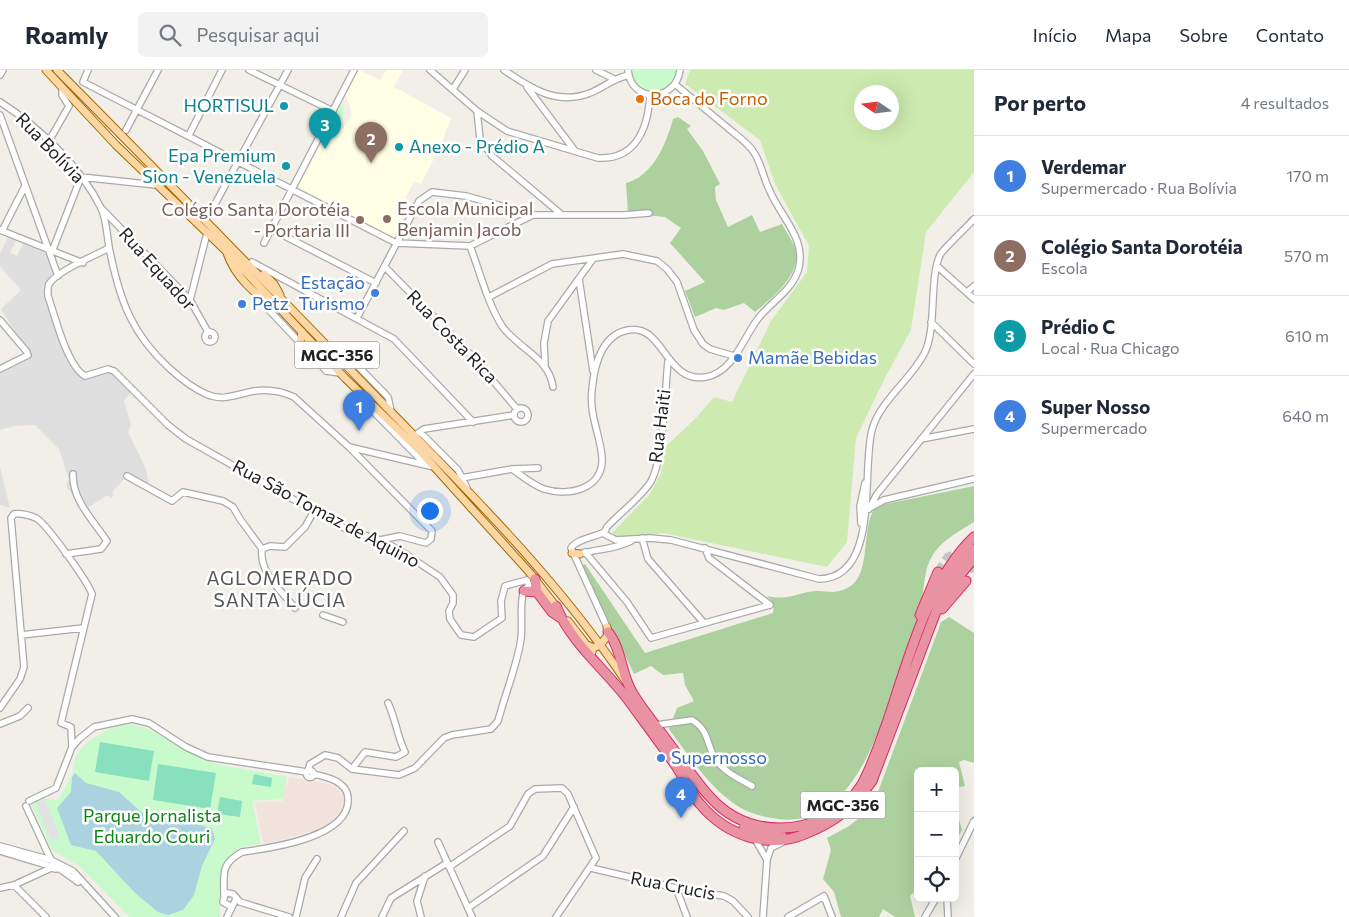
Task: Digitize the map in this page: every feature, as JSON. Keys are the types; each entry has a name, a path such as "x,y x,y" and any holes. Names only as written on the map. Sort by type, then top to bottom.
{"highway":[{"name":"MGC-356","path":"556,606 564,620 656,725 709,797 723,810 736,819 751,824 771,828 802,826 833,812 860,787 882,736 910,654 947,568 974,536"},
{"name":"MGC-356","path":"628,694 682,775 719,814 734,824 771,836 808,832 820,828 847,812 872,781 928,637 946,585 960,564 974,549"},
{"path":"928,637 955,581 974,558"},
{"path":"910,654 926,599 938,572"},
{"path":"531,577 537,592 549,609 564,620"},
{"path":"942,609 966,581"},
{"path":"524,591 537,592"},
{"path":"607,629 614,640 628,694"},
{"path":"682,775 699,804 726,826 755,839 770,842 788,840 808,832"}],"main road":[{"name":"MGC-356","path":"44,70 156,185 207,233 245,262 289,318 342,376 431,465 556,606"},
{"name":"MGC-356","path":"57,70 226,247"},
{"path":"226,247 243,252 245,262 270,293 259,296 237,273 226,247"},
{"path":"237,273 245,262"},
{"name":"MGC-356","path":"270,293 282,300 391,411 418,434 470,494 529,557 594,635 599,646"},
{"path":"300,342 302,332"},
{"name":"MGC-356","path":"575,614 599,646 628,694"},
{"path":"564,620 575,614"},
{"name":"MGC-356","path":"564,620 628,694"},
{"path":"594,635 601,635 607,629"},
{"path":"586,644 599,646 607,629"}],"street":[{"path":"0,75 3,70"},
{"name":"MGC-356","path":"61,70 73,86"},
{"path":"88,70 82,82 189,135 396,243 470,246 533,214"},
{"path":"126,130 158,70"},
{"path":"189,135 222,70"},
{"path":"249,70 333,110"},
{"path":"215,204 240,162 288,70"},
{"path":"264,243 354,70"},
{"path":"430,70 478,111 507,131 598,158 610,159 633,146 645,126 650,95"},
{"path":"454,89 465,70"},
{"path":"504,70 524,84 548,95 574,97 590,93 628,73 636,88 650,95 664,94 676,84 680,70"},
{"path":"596,70 614,79"},
{"path":"524,84 575,151"},
{"path":"594,375 606,342 628,330 638,330 657,341 668,361 688,374 705,377 716,374 734,356 756,321 786,292 797,272 801,256 797,237 769,190 753,150 676,84"},
{"path":"49,141 69,106 62,95 62,87"},
{"name":"Rua Bolívia","path":"0,102 29,122 49,141 81,177 102,209 108,248 121,299 133,324 151,352 180,378 207,395 223,399 254,391 271,390 294,396 349,447 431,465"},
{"path":"478,111 480,139 492,156 561,214"},
{"path":"0,115 2,131 51,249 58,276 108,248"},
{"path":"51,249 81,177 156,185"},
{"path":"25,186 1,230 82,262"},
{"path":"357,318 419,201 432,192 466,196 533,214 624,215 650,213"},
{"name":"Rua Equador","path":"102,209 190,300 208,332"},
{"path":"861,528 860,503 866,480 870,437 875,422 922,356 928,344 939,256 974,219"},
{"path":"271,229 376,283"},
{"path":"190,300 207,233"},
{"path":"470,246 489,297 503,326 545,365 552,374 553,387"},
{"path":"489,297 552,264 624,254 657,261 667,269 677,282 694,330 702,344 710,349 734,356"},
{"path":"545,365 544,343 548,321 579,280 592,258"},
{"path":"245,262 284,280 394,339 473,422"},
{"path":"937,266 974,299"},
{"name":"Rua Costa Rica","path":"385,267 472,356 517,409"},
{"name":"Rua São Tomaz de Aquino","path":"58,276 50,283 48,296 77,371 85,376 108,369 114,371 168,425 201,446 274,486 346,529 380,540 440,576 453,595 453,603 448,611 450,619 461,635 474,637 502,618 502,590 508,584 517,582"},
{"path":"284,280 279,280 270,293 269,310 326,371 342,376"},
{"path":"512,469 542,488 557,492 572,492 590,485 601,465 602,455 591,408 594,375 579,280"},
{"path":"967,292 974,286"},
{"path":"0,320 28,353 0,369"},
{"path":"931,322 974,364"},
{"name":"Rua Haiti","path":"604,533 650,483 656,470 668,361"},
{"path":"579,553 599,548 604,550 642,538 660,538 705,548 811,577 826,579 837,577 852,563 861,528 868,509 875,498 974,374"},
{"path":"522,408 526,410 528,417 520,422 514,415 517,409 522,408"},
{"path":"470,494 465,480 458,470 418,434 424,429 514,415"},
{"path":"921,439 974,429"},
{"path":"349,447 432,531 431,539 426,542 400,536 380,540"},
{"path":"465,480 512,469 538,468"},
{"path":"66,554 101,549 107,541 75,494 72,474"},
{"path":"127,476 172,501 184,492 223,501 234,507 240,519 262,548 262,564 270,578 295,608"},
{"path":"868,509 884,500 974,479"},
{"path":"866,480 868,509"},
{"path":"868,496 884,500"},
{"path":"860,503 868,496"},
{"path":"860,503 868,509"},
{"path":"262,548 270,546 285,547 305,527 314,511"},
{"path":"0,708 20,679 24,667 11,518 14,514 38,519 66,554 92,594 61,723 71,726 71,750"},
{"path":"634,540 611,538 604,533 573,544 579,553 626,602 651,638 770,605 709,558 705,548"},
{"path":"596,537 595,542 599,548"},
{"path":"609,548 612,543 611,538"},
{"path":"642,538 648,559 704,623"},
{"path":"579,553 578,564 607,629"},
{"path":"310,773 310,764 325,755 334,756 352,769 399,775 415,768 444,738 491,729 498,721 519,647 521,629 520,610 524,591 530,585 531,577 517,582 524,591"},
{"path":"323,615 343,622"},
{"path":"21,635 83,628"},
{"path":"352,769 365,752 371,751 396,757 405,752 399,740 396,721 388,704"},
{"path":"0,724 20,716 28,708"},
{"path":"50,863 31,815 30,803 56,788 71,750 79,739 94,727 132,719 149,723 186,747 208,757 310,773 328,777 341,783 348,794 349,805 345,817 323,833 242,852 230,859 224,869 225,895 223,902 243,903 289,917"},
{"path":"656,725 692,720 704,731 716,760 726,770 752,786"},
{"path":"382,917 391,898 510,826 528,794 535,789 562,788 592,844 596,858 556,917"},
{"path":"468,908 543,856 574,808"},
{"path":"956,857 974,821"},
{"path":"341,917 356,883 404,831"},
{"path":"755,839 767,860"},
{"path":"764,915 767,860 771,848 788,840"},
{"path":"438,842 472,917"},
{"path":"0,846 73,871 115,917"},
{"path":"44,846 40,860 44,871"},
{"path":"0,851 40,860"},
{"path":"296,917 305,878 317,859"},
{"path":"44,871 50,863"},
{"path":"0,888 14,885 51,868 60,866"},
{"name":"Rua Crucis","path":"591,868 676,888 724,896 733,901 748,917"},
{"path":"421,917 418,901 426,876"},
{"path":"14,885 46,917"},
{"path":"676,888 687,917"},
{"path":"225,895 233,894 232,903 226,917"},
{"path":"788,917 824,896 832,917"},
{"path":"925,917 934,902"},
{"path":"947,902 948,917"}],"shaded area":[{"path":"359,70 380,80 386,70 403,70 394,87 451,118 441,145 421,184 414,182 405,198 411,203 393,237 298,187 326,133 340,132 351,117 351,109 345,95"},
{"path":"10,232 18,236 10,253 17,256 25,240 48,252 53,273 43,286 44,295 66,359 76,373 87,377 104,367 133,389 124,401 131,425 128,432 146,469 150,490 127,476 112,492 114,495 111,498 107,495 84,510 66,486 69,480 59,449 35,425 13,426 0,430 0,371 31,353 28,352 1,309 21,290 0,266 0,254"},
{"path":"0,467 10,508 0,505"},
{"path":"289,777 335,785 345,799 340,812 325,828 265,844 263,843 255,802 283,801 282,785 288,785"},
{"path":"45,799 60,837 51,841 36,803"}],"green space":[{"path":"631,70 677,70 669,85 655,93 638,86"},
{"path":"690,70 974,70 974,172 926,232 911,330 856,438 847,542 827,567 663,533 618,538 612,533 650,494 661,473 666,446 696,418 714,397 732,402 771,321 807,272 809,246 775,184 760,140 685,84"},
{"path":"341,101 343,115 340,122 327,127"},
{"path":"678,117 691,126 687,129 703,151 720,184 715,187 716,200 728,227 752,215 760,232 782,224 794,245 796,261 794,270 776,294 755,312 744,303 724,310 716,308 695,317 685,291 705,282 670,243 681,228 665,217 628,213 626,183 644,174 651,166 662,148 673,119"},
{"path":"974,486 974,522 944,542 935,552 928,565 918,621 867,758 854,779 838,798 820,812 798,819 772,818 749,812 726,797 708,780 669,729 677,708 694,701 685,685 683,673 663,675 651,666 634,674 582,566 585,564 645,653 773,613 774,604 767,596 788,597 817,591 833,592 847,588 856,581 861,570 871,517 876,506"},
{"path":"949,617 974,633 974,763 964,760 959,762 965,786 959,787 959,767 914,767 914,892 910,896 915,917 895,917 883,909 879,917 841,917 834,892 823,879 831,850 827,838 849,826 872,808 941,622"},
{"name":"Parque Jornalista Eduardo Couri","path":"127,724 150,730 214,763 287,777 282,799 252,801 261,844 238,849 225,862 220,879 220,917 129,917 79,866 52,850 31,804 40,798 58,800 72,775 76,755 87,742 112,727"},
{"path":"100,742 154,751 149,781 95,772"},
{"path":"158,764 216,773 210,809 153,800"},
{"path":"254,774 272,778 271,787 252,784"},
{"path":"220,797 242,801 240,817 217,814"},
{"path":"959,820 962,830 959,836"}],"water":[{"path":"75,773 86,783 119,792 141,812 212,828 215,839 202,866 194,895 183,910 168,915 158,912 135,893 96,851 71,845 57,808 71,792 72,777"}],"tunnel":[{"path":"938,572 948,557 954,555 967,563 970,569 966,581"}],"place":[{"name":"Boca do Forno","path":"640,99"},
{"name":"HORTISUL","path":"284,106"},
{"name":"Anexo - Prédio A","path":"399,147"},
{"name":"Prédio C","path":"325,149"},
{"name":"Colégio Santa Dorotéia","path":"371,163"},
{"name":"Epa Premium Sion - Venezuela","path":"286,166"},
{"name":"Escola Municipal Benjamin Jacob","path":"387,219"},
{"name":"Colégio Santa Dorotéia - Portaria III","path":"360,220"},
{"name":"Estação Turismo","path":"375,293"},
{"name":"Petz","path":"242,304"},
{"name":"Mamãe Bebidas","path":"738,358"},
{"name":"Verdemar","path":"359,431"},
{"name":"Supernosso","path":"661,758"},
{"name":"Super Nosso","path":"681,818"}],"district":[{"name":"AGLOMERADO SANTA LÚCIA","path":"280,589"}]}
